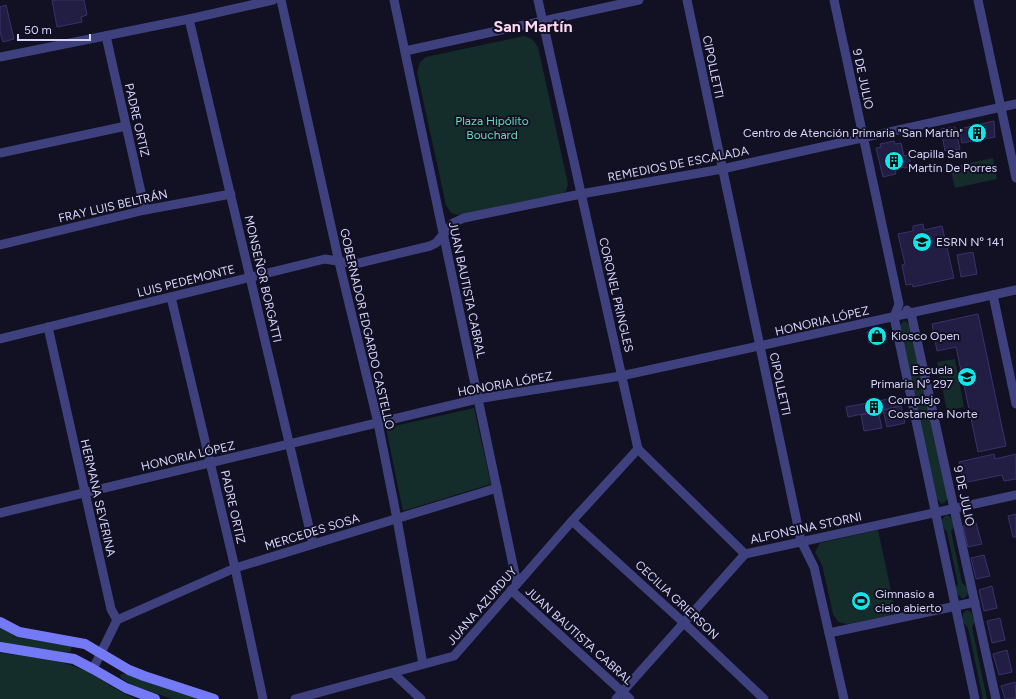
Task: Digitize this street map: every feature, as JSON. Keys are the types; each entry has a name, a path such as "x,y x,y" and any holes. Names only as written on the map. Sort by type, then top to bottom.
{"main road":[{"path":"0,622 19,632 85,644 129,670 214,699"},
{"path":"0,647 74,659 126,688 155,699"}],"street":[{"path":"0,57 189,19 273,0"},
{"name":"GOBERNADOR EDGARDO CASTELLO","path":"281,0 339,262 378,423 423,664"},
{"name":"JUAN BAUTISTA CABRAL","path":"394,0 497,488 514,587 619,696 630,699"},
{"name":"CORONEL PRINGLES","path":"538,0 638,449"},
{"path":"405,51 638,0"},
{"name":"CIPOLLETTI","path":"687,0 801,541 814,567 844,699"},
{"name":"9 DE JULIO","path":"834,0 899,304"},
{"path":"978,0 1016,178"},
{"name":"MONSEÑOR BORGATTI","path":"189,19 313,544"},
{"name":"PADRE ORTIZ","path":"106,36 145,210"},
{"name":"REMEDIOS DE ESCALADA","path":"443,233 454,223 464,218 581,194 722,168 1016,104"},
{"path":"0,153 126,126"},
{"name":"FRAY LUIS BELTRÁN","path":"0,245 145,210 231,194"},
{"name":"LUIS PEDEMONTE","path":"0,339 325,259 355,264 430,246 436,243 443,233"},
{"name":"HONORIA LÓPEZ","path":"0,513 290,445 477,399 622,376 1016,290"},
{"path":"993,295 1016,404"},
{"name":"PADRE ORTIZ","path":"171,297 235,568 263,699"},
{"path":"911,313 899,304 894,317 975,699"},
{"name":"9 DE JULIO","path":"911,313 996,699"},
{"name":"HERMANA SEVERINA","path":"48,327 84,494 111,609 117,620"},
{"path":"638,449 745,554"},
{"name":"JUANA AZURDUY","path":"295,699 454,656 572,521 638,449"},
{"name":"MERCEDES SOSA","path":"117,620 235,568 497,488"},
{"name":"ALFONSINA STORNI","path":"619,696 745,554 1016,495"},
{"name":"CECILIA GRIERSON","path":"572,521 684,623 764,699"},
{"path":"829,633 975,602"},
{"path":"93,669 117,620"},
{"path":"393,673 421,699"}],"green space":[{"name":"Plaza Hipólito Bouchard","path":"524,36 532,39 538,47 568,184 566,191 561,195 462,216 451,213 446,205 417,72 420,62 426,57"},
{"path":"993,158 997,179 955,188 950,167"},
{"path":"904,321 911,327 948,497 942,504 936,498 900,329 900,325"},
{"path":"955,359 964,407 947,411 937,362"},
{"path":"474,408 491,484 403,511 386,428"},
{"path":"946,515 952,519 953,522 954,527 951,531 962,583 968,591 966,597 963,599 956,593 955,588 958,584 947,532 942,524 942,519"},
{"path":"878,530 896,614 848,624 838,622 833,614 822,565 815,552 820,543"},
{"path":"966,610 971,612 975,622 972,627 987,699 983,699 968,628 963,622 963,614"},
{"path":"0,627 16,637 72,647 70,652 65,652 0,643"},
{"path":"0,653 39,658 68,664 84,670 121,692 137,699 0,699"},
{"path":"126,674 198,699 173,699 134,686 121,678 120,675"}],"building":[{"path":"52,0 84,0 87,15 81,17 82,22 57,27"},
{"path":"6,5 14,39 3,42 0,32 0,7"},
{"name":"Centro de Atención Primaria \"San Martín\"","path":"994,121 995,137 962,143 959,129"},
{"path":"955,127 960,149 945,151 941,129"},
{"name":"Capilla San Martín De Porres","path":"894,141 895,144 901,143 904,156 909,155 911,167 895,169 896,174 883,177 876,148 881,147 880,144"},
{"name":"ESRN Nº 141","path":"923,224 924,230 942,226 954,278 913,287 912,284 906,285 902,265 905,264 898,234 913,231 913,226"},
{"path":"973,252 977,274 961,277 957,255"},
{"name":"Escuela Primaria Nº 297","path":"978,314 1006,446 978,452 956,347 937,351 932,324"},
{"name":"Kiosco Open","path":"880,329 885,332 886,340 869,343 867,332"},
{"name":"Complejo Costanera Norte","path":"899,397 901,406 848,417 846,407"},
{"name":"Complejo Costanera Norte","path":"901,406 905,423 887,427 883,410"},
{"name":"Complejo Costanera Norte","path":"878,411 882,428 864,431 861,415"},
{"path":"994,454 995,459 1016,454 1016,479 1004,481 1002,475 963,483 959,462"},
{"path":"1016,514 1016,537 1013,537 1008,516"},
{"path":"976,523 982,544 968,547 963,526"},
{"path":"984,555 990,576 976,579 971,558"},
{"path":"992,586 997,608 984,611 979,590"},
{"path":"1000,618 1005,640 992,643 987,621"},
{"path":"1007,650 1012,672 999,675 993,654"},
{"path":"1015,682 1016,699 1005,699 1001,686"}],"place":[{"name":"Centro de Atención Primaria \"San Martín\"","path":"977,133"},
{"name":"Capilla San Martín De Porres","path":"894,161"},
{"name":"ESRN Nº 141","path":"922,242"},
{"name":"Kiosco Open","path":"877,336"},
{"name":"Escuela Primaria Nº 297","path":"967,377"},
{"name":"Complejo Costanera Norte","path":"874,407"},
{"name":"Gimnasio a cielo abierto","path":"861,601"}],"district":[{"name":"San Martín","path":"533,26"}]}
